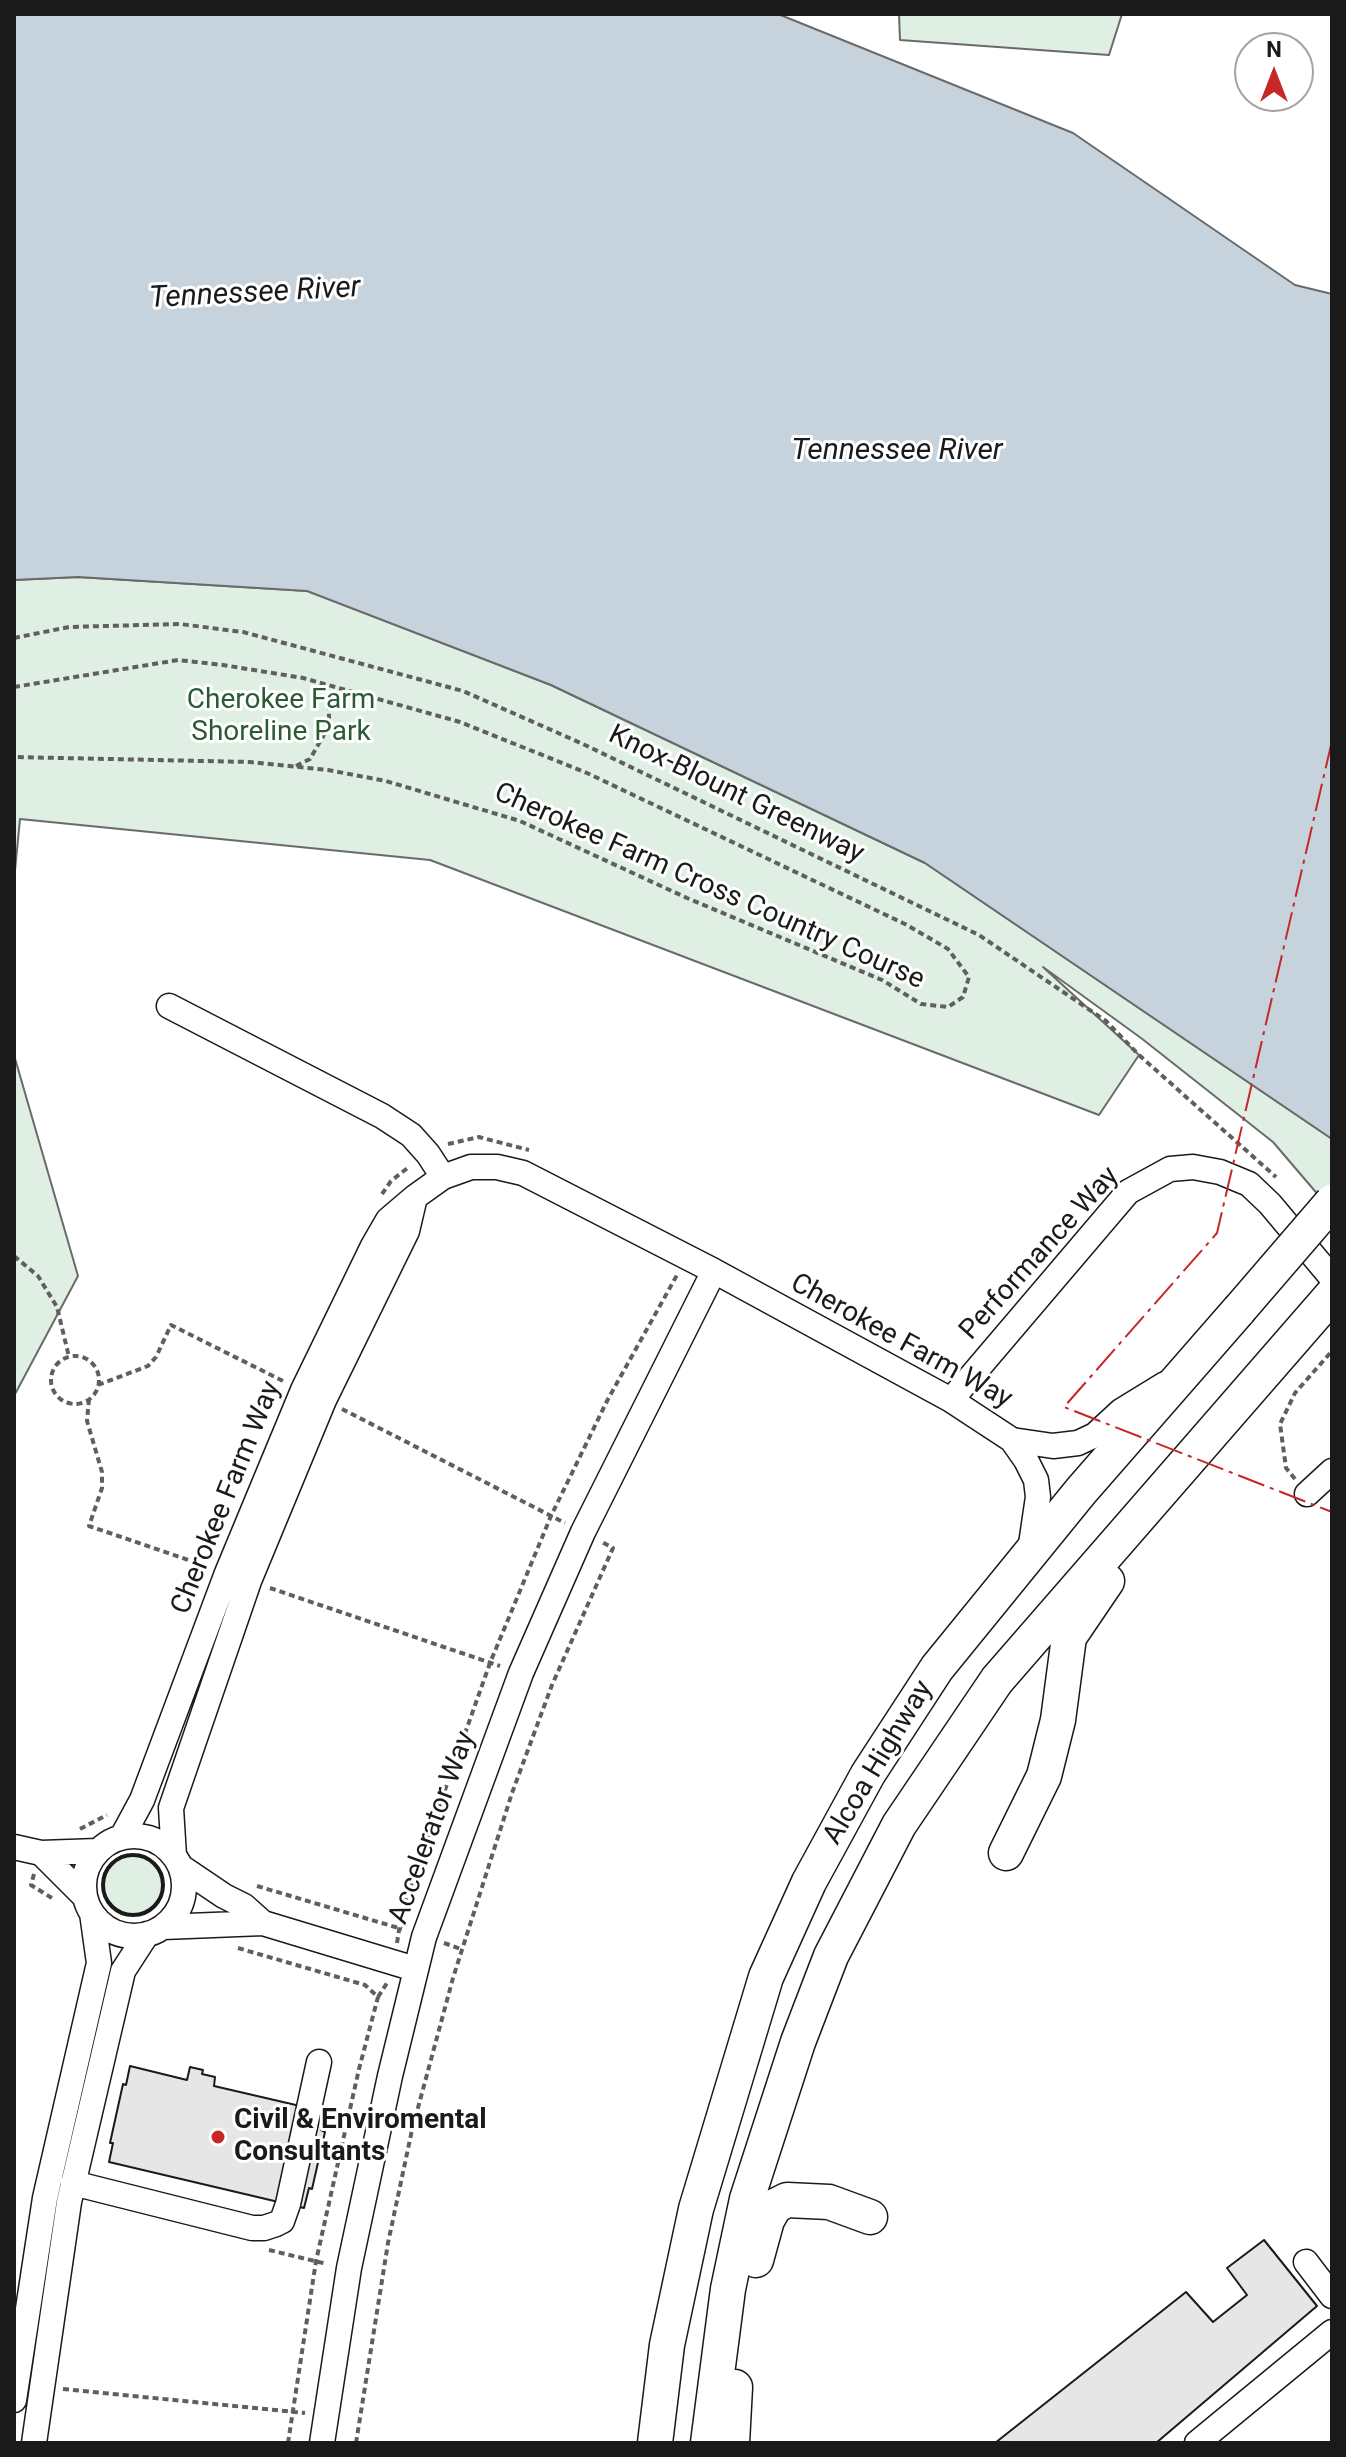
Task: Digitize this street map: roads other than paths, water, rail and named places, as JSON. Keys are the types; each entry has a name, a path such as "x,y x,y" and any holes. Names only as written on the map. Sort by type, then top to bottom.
{"highway":[{"name":"Alcoa Highway","path":"655,2443 667,2345 696,2209 766,1977 809,1882 868,1774 937,1668 1184,1372 1332,1202"},
{"name":"Alcoa Highway","path":"708,2443 726,2302 747,2199 798,2042 831,1956 899,1825 997,1680 1332,1295"},
{"path":"1006,1853 1044,1776 1058,1720 1069,1637 1106,1582 1226,1441 1236,1406"},
{"path":"732,2443 736,2374 755,2265 767,2220 775,2206 787,2200 829,2202 870,2217"}],"street":[{"path":"169,1006 382,1116 411,1135 443,1177"},
{"name":"Cherokee Farm Way","path":"122,1837 142,1800 227,1573 314,1395 388,1220 443,1177 471,1167 497,1167 523,1173 714,1271 951,1400 1012,1440 1036,1480 1038,1497 1029,1555"},
{"name":"Performance Way","path":"951,1400 1128,1192 1170,1169 1193,1167 1220,1172 1249,1184 1270,1204 1332,1278"},
{"name":"Accelerator Way","path":"322,2443 349,2268 404,1966 424,1937 521,1673 583,1532 714,1271"},
{"name":"Cherokee Farm Way","path":"1012,1440 1053,1446 1078,1443 1095,1435 1121,1411 1184,1372"},
{"name":"Cherokee Farm Way","path":"177,1861 171,1808 314,1395"},
{"path":"1307,1494 1332,1471"},
{"path":"14,2400 26,2244 45,2198 99,1963 84,1881 88,1865 109,1842 122,1837 151,1839 164,1845 177,1861 224,1896 244,1906 263,1923"},
{"path":"14,1847 41,1853 98,1851"},
{"path":"41,1853 89,1905 103,1925 116,1933 132,1936 155,1930 263,1923 404,1966"},
{"path":"34,2443 73,2183 123,1971 155,1930 175,1915 182,1900 184,1883 177,1861"},
{"path":"73,2183 252,2228 264,2228 282,2221 319,2062"},
{"path":"1306,2262 1332,2296"},
{"path":"1197,2443 1332,2332"}],"water":[{"name":"Tennessee River","path":"14,14 778,14 1073,133 1295,285 1332,294 1332,1139 925,863 551,685 307,591 78,577 14,580"}],"place":[{"name":"Civil & Enviromental Consultants","path":"218,2137"}],"park label":[{"name":"Cherokee Farm Shoreline Park","path":"281,717"}]}
